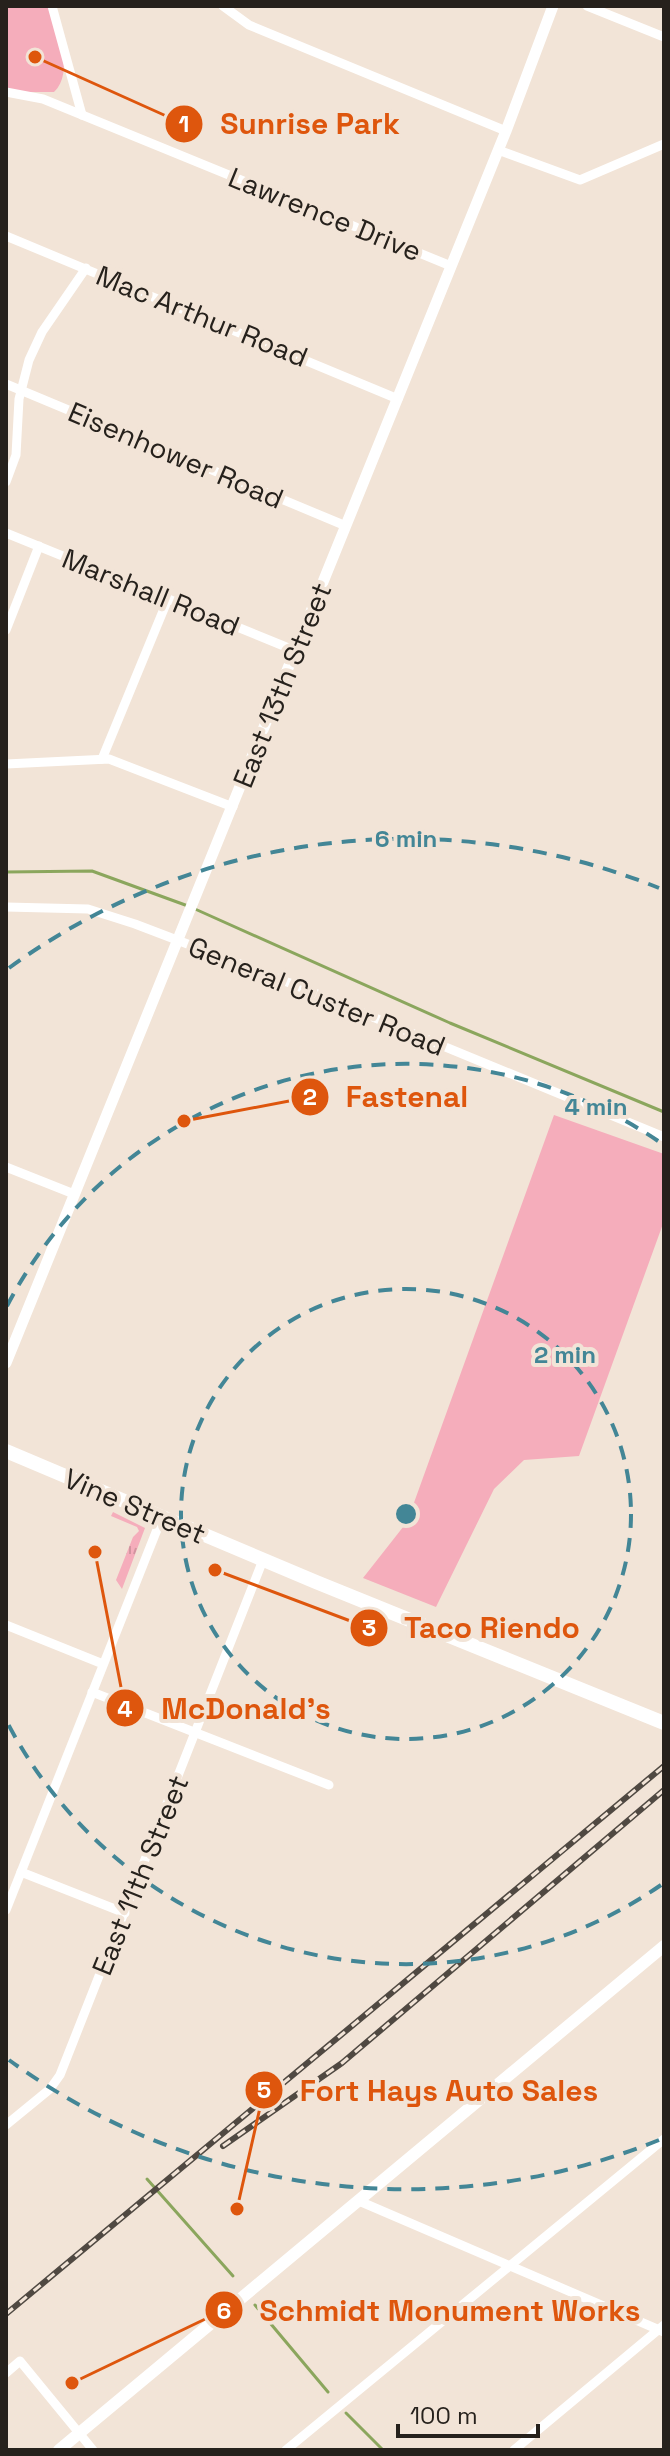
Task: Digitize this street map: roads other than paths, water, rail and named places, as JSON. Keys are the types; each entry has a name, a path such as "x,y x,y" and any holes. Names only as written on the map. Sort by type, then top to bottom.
{"main road":[{"name":"Vine Street","path":"6,1451 263,1560 664,1723"},
{"path":"59,2450 664,1946"}],"street":[{"path":"52,6 82,115"},
{"path":"223,6 249,25 506,131"},
{"name":"East 13th Street","path":"6,1363 398,399 553,6"},
{"path":"587,6 664,37"},
{"name":"Lawrence Drive","path":"6,92 32,96 82,115 451,266"},
{"path":"498,150 580,180 664,144"},
{"name":"Mac Arthur Road","path":"6,236 398,399"},
{"path":"6,482 20,434 20,390 42,332 86,268"},
{"name":"Eisenhower Road","path":"6,384 346,526"},
{"name":"Marshall Road","path":"6,533 296,651"},
{"path":"6,630 39,546"},
{"path":"102,759 168,599"},
{"path":"6,764 102,759 233,807"},
{"name":"General Custer Road","path":"6,907 88,909 177,940 295,985 664,1137"},
{"path":"6,1167 74,1194"},
{"path":"6,1910 162,1517"},
{"name":"East 11th Street","path":"6,2125 50,2089 60,2075 263,1560"},
{"path":"6,1625 103,1664"},
{"path":"92,1692 329,1785"},
{"path":"21,1872 125,1913"},
{"path":"286,2450 664,2139"},
{"path":"359,2201 662,2329 514,2450"},
{"path":"6,2373 20,2361 93,2450"}],"waterway":[{"path":"6,872 92,871 188,906"},
{"path":"195,909 450,1023 664,1112"},
{"path":"147,2179 233,2276"},
{"path":"255,2305 328,2392"},
{"path":"346,2413 383,2450"}],"railway":[{"path":"6,2314 664,1766"},
{"path":"223,2146 342,2063 664,1790"}],"place":[{"name":"Sunrise Park","path":"35,57"},
{"name":"Fastenal","path":"184,1121"},
{"name":"McDonald's","path":"95,1552"},
{"name":"Taco Riendo","path":"215,1570"},
{"name":"Fort Hays Auto Sales","path":"237,2209"},
{"name":"Schmidt Monument Works","path":"72,2383"}]}
